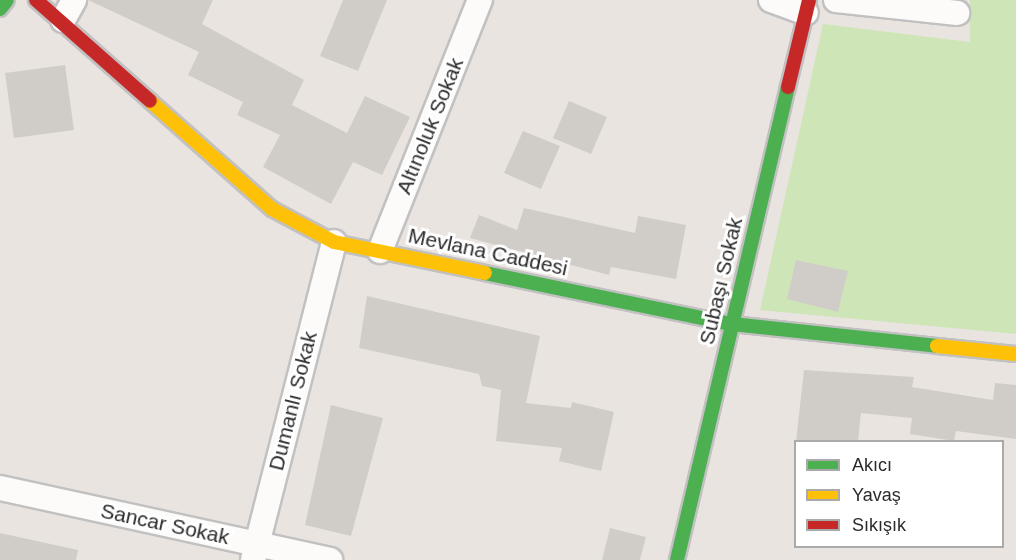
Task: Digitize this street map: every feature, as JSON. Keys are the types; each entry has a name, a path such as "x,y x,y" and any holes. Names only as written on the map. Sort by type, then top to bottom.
{"street":[{"path":"0,9 7,0"},
{"name":"Mevlana Caddesi","path":"36,0 68,10 272,208 334,242 732,324 1016,354"},
{"name":"Altınoluk Sokak","path":"380,251 480,0"},
{"path":"771,0 808,6"},
{"path":"836,0 957,13"},
{"name":"Subaşı Sokak","path":"677,560 808,6"},
{"name":"Dumanlı Sokak","path":"254,552 334,242"},
{"name":"Sancar Sokak","path":"0,488 254,552 330,560"}],"green space":[{"path":"970,0 1016,0 1016,334 760,310 823,24 970,42"}],"building":[{"path":"88,0 213,0 202,24 304,80 292,105 347,133 365,96 410,117 382,175 353,162 331,204 263,167 280,135 237,115 243,102 188,75 199,52"},
{"path":"343,0 387,0 358,71 320,56"},
{"path":"65,65 74,130 14,138 5,73"},
{"path":"569,101 607,117 591,154 553,138"},
{"path":"523,131 560,146 541,189 504,173"},
{"path":"524,208 635,233 638,216 686,225 676,279 611,267 609,275 470,238 479,215 517,230"},
{"path":"796,260 848,271 838,312 787,299"},
{"path":"367,296 540,336 526,403 571,408 572,402 614,412 601,471 559,461 562,448 496,441 501,390 482,386 479,374 359,348"},
{"path":"804,370 914,377 912,387 993,400 995,383 1016,385 1016,439 956,431 954,440 910,434 912,418 861,413 858,440 796,440"},
{"path":"331,405 383,418 351,536 305,525"},
{"path":"610,528 646,537 640,560 602,560"},
{"path":"0,533 78,550 76,560 0,560"}],"traffic: fast":[{"path":"0,9 7,0"},
{"path":"677,560 788,87"},
{"path":"485,273 732,324 937,346"}],"traffic: slow":[{"path":"150,101 272,209 334,242 485,273"},
{"path":"937,346 1016,354"}],"traffic: jam":[{"path":"36,0 150,101"},
{"path":"788,87 809,0"}]}
